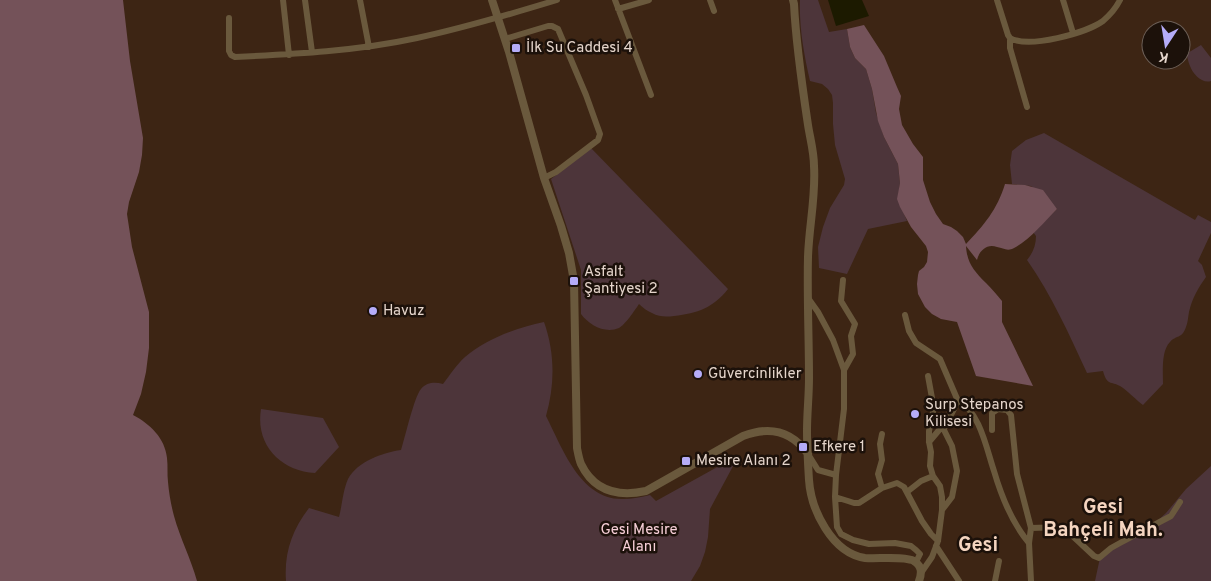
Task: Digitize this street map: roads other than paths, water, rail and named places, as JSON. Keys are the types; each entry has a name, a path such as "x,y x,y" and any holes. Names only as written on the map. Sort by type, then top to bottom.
{"street":[{"path":"283,0 289,54"},
{"path":"305,0 312,52"},
{"path":"360,0 369,47"},
{"path":"492,0 505,39 544,178 569,253 574,281 577,448 581,463 589,476 597,484 616,493 632,494 646,491 743,436 767,430 780,432 793,438 808,454 818,470 836,475"},
{"path":"229,18 228,51 235,57 369,47 418,38 497,18 557,0"},
{"path":"615,0 651,95"},
{"path":"618,9 649,0"},
{"path":"710,0 714,11"},
{"path":"793,0 796,40 814,164 814,193 808,255 809,380 807,432 809,484 815,508 825,529 841,547 852,554 864,558 916,562 921,572"},
{"path":"997,0 1010,38 1010,48 1027,106"},
{"path":"1063,0 1073,33"},
{"path":"1010,38 1019,41 1044,41 1094,26 1112,13 1120,0"},
{"path":"505,39 548,26 558,29 600,134 598,140 556,172 544,178"},
{"path":"843,280 841,301 855,324 851,336 853,354 844,370"},
{"path":"808,298 833,340 844,370 844,408 835,497 837,526 841,534 853,540 869,544 895,543 910,546 920,554 916,562"},
{"path":"905,315 909,331 916,343 940,359 958,401 963,403 972,413 985,438 994,472 1007,504 1020,532 1030,543"},
{"path":"919,581 921,572 932,557 937,544 942,510 940,486 933,476 930,466 929,431 933,413 932,392 928,376"},
{"path":"929,442 945,423 958,401"},
{"path":"992,430 992,413 998,408 1007,410 1011,415 1017,474 1031,528 1031,581"},
{"path":"942,510 952,497 957,471 952,446 944,430 945,423"},
{"path":"882,434 880,444 882,460 878,474 882,488"},
{"path":"907,492 921,480 933,476"},
{"path":"835,497 859,503 882,488 897,482 904,487 922,521 959,581"},
{"path":"1031,528 1064,527 1094,556 1099,558 1120,542 1171,516 1180,502"},
{"path":"995,581 999,561"}],"place":[{"name":"İlk Su Caddesi 4","path":"516,48"},
{"name":"Asfalt Şantiyesi 2","path":"574,281"},
{"name":"Havuz","path":"373,311"},
{"name":"Güvercinlikler","path":"698,374"},
{"name":"Surp Stepanos Kilisesi","path":"915,414"},
{"name":"Efkere 1","path":"803,447"},
{"name":"Mesire Alanı 2","path":"686,461"}],"district":[{"name":"Gesi Bahçeli Mah.","path":"1103,520"},
{"name":"Gesi","path":"978,546"}],"park label":[{"name":"Gesi Mesire Alanı","path":"639,538"}]}
